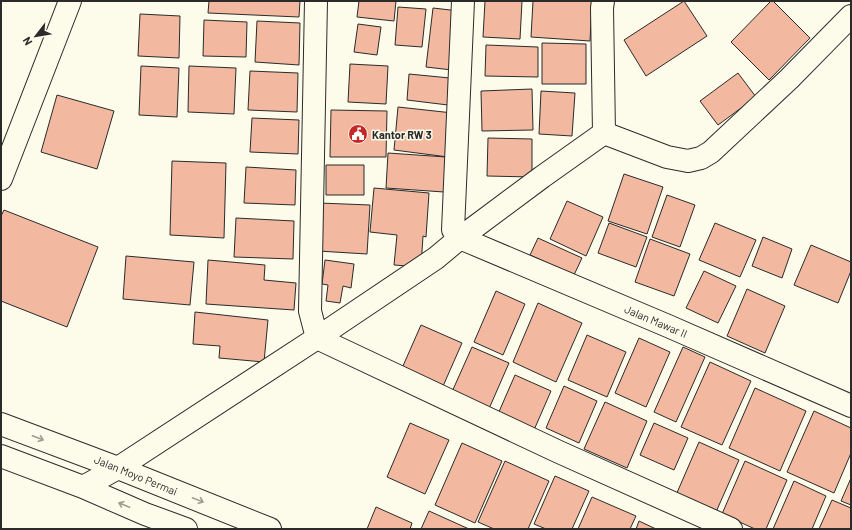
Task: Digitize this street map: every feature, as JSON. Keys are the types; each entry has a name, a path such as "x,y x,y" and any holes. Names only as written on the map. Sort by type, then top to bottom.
{"street":[{"path":"1,179 70,1"},
{"path":"316,1 310,312 317,338 552,449 731,529"},
{"path":"460,238 454,230 463,1"},
{"path":"603,1 604,133"},
{"path":"604,133 667,157 688,162 701,158 711,152 789,79 851,16"},
{"path":"83,488 118,468 436,258 460,238 604,133"},
{"name":"Jalan Mawar II","path":"460,238 668,326 851,406"},
{"name":"Jalan Moyo Permai","path":"1,424 118,468 270,529"},
{"path":"1,456 83,488 143,521 186,529"}],"building":[{"path":"209,1 300,1 299,17 208,13"},
{"path":"359,1 396,1 394,21 357,17"},
{"path":"485,1 522,1 520,39 483,37"},
{"path":"533,1 592,1 590,41 531,37"},
{"path":"684,1 707,36 646,76 624,40"},
{"path":"771,1 773,1 810,38 769,80 731,42"},
{"path":"398,7 426,9 422,47 395,45"},
{"path":"433,8 459,11 452,70 426,67"},
{"path":"140,14 180,16 179,58 138,56"},
{"path":"204,20 247,22 246,57 203,56"},
{"path":"257,21 300,23 299,65 255,62"},
{"path":"358,24 381,27 377,55 354,52"},
{"path":"542,43 586,44 586,84 542,84"},
{"path":"486,45 538,47 538,77 485,76"},
{"path":"350,64 388,66 386,104 348,102"},
{"path":"141,66 179,68 177,117 139,115"},
{"path":"189,66 236,68 234,114 188,112"},
{"path":"250,71 298,73 297,112 248,110"},
{"path":"738,73 756,97 718,125 700,101"},
{"path":"409,74 450,78 448,105 407,100"},
{"path":"532,89 533,130 482,131 481,91"},
{"path":"541,91 575,93 572,136 539,134"},
{"path":"57,95 114,111 97,169 41,152"},
{"path":"398,107 453,113 448,157 394,150"},
{"name":"Kantor RW 3","path":"331,110 387,111 386,157 330,157"},
{"path":"252,118 299,120 298,154 250,152"},
{"path":"488,138 532,139 532,177 487,176"},
{"path":"388,153 446,157 444,192 386,188"},
{"path":"172,161 226,163 224,238 170,235"},
{"path":"326,165 364,165 364,195 326,195"},
{"path":"246,167 296,170 295,205 244,203"},
{"path":"624,174 663,187 647,234 608,221"},
{"path":"374,188 429,193 426,237 423,236 421,267 394,265 397,235 370,232"},
{"path":"667,195 695,205 680,247 652,237"},
{"path":"567,201 603,217 586,256 550,239"},
{"path":"319,203 370,205 367,254 318,251"},
{"path":"4,210 98,247 67,327 1,301 1,216"},
{"path":"236,218 294,221 293,259 234,257"},
{"path":"609,223 647,237 636,267 598,253"},
{"path":"715,223 756,240 740,277 699,260"},
{"path":"763,237 792,249 782,278 752,266"},
{"path":"538,238 582,258 574,275 530,255"},
{"path":"650,239 690,254 674,296 635,282"},
{"path":"811,245 851,262 851,271 838,303 794,285"},
{"path":"126,256 194,262 190,305 123,299"},
{"path":"208,260 265,265 264,280 296,283 294,310 206,304"},
{"path":"325,260 354,264 351,288 343,286 340,303 326,301 328,285 322,284"},
{"path":"704,271 736,286 718,323 686,308"},
{"path":"747,289 785,306 765,353 727,336"},
{"path":"496,291 525,304 503,355 474,342"},
{"path":"538,303 582,323 556,382 513,362"},
{"path":"195,312 268,320 264,362 219,358 220,346 193,344"},
{"path":"421,325 462,343 440,393 399,375"},
{"path":"587,335 626,352 607,397 568,380"},
{"path":"639,338 670,352 646,407 615,393"},
{"path":"472,347 509,363 488,411 451,394"},
{"path":"683,347 705,357 676,422 654,412"},
{"path":"710,362 751,381 722,445 681,427"},
{"path":"515,375 551,391 534,430 498,414"},
{"path":"564,386 597,401 579,443 546,428"},
{"path":"755,388 806,411 780,471 729,448"},
{"path":"605,402 647,421 627,468 584,449"},
{"path":"814,411 851,428 851,453 834,493 787,472"},
{"path":"410,423 449,440 425,494 387,477"},
{"path":"654,423 688,438 674,470 640,455"},
{"path":"699,442 739,460 716,512 676,495"},
{"path":"462,443 502,461 475,523 435,505"},
{"path":"505,461 549,481 528,529 494,529 478,522"},
{"path":"745,461 787,480 766,529 755,529 722,514"},
{"path":"555,476 589,491 572,529 546,529 534,524"},
{"path":"851,478 851,505 841,501"},
{"path":"794,481 826,496 812,529 773,529"},
{"path":"592,497 636,516 630,529 578,529"},
{"path":"832,500 851,508 851,529 819,529"},
{"path":"376,507 412,523 410,529 367,529"},
{"path":"429,511 469,529 421,529"},
{"path":"639,521 656,529 636,529"}],"place":[{"name":"Kantor RW 3","path":"358,134"}]}
